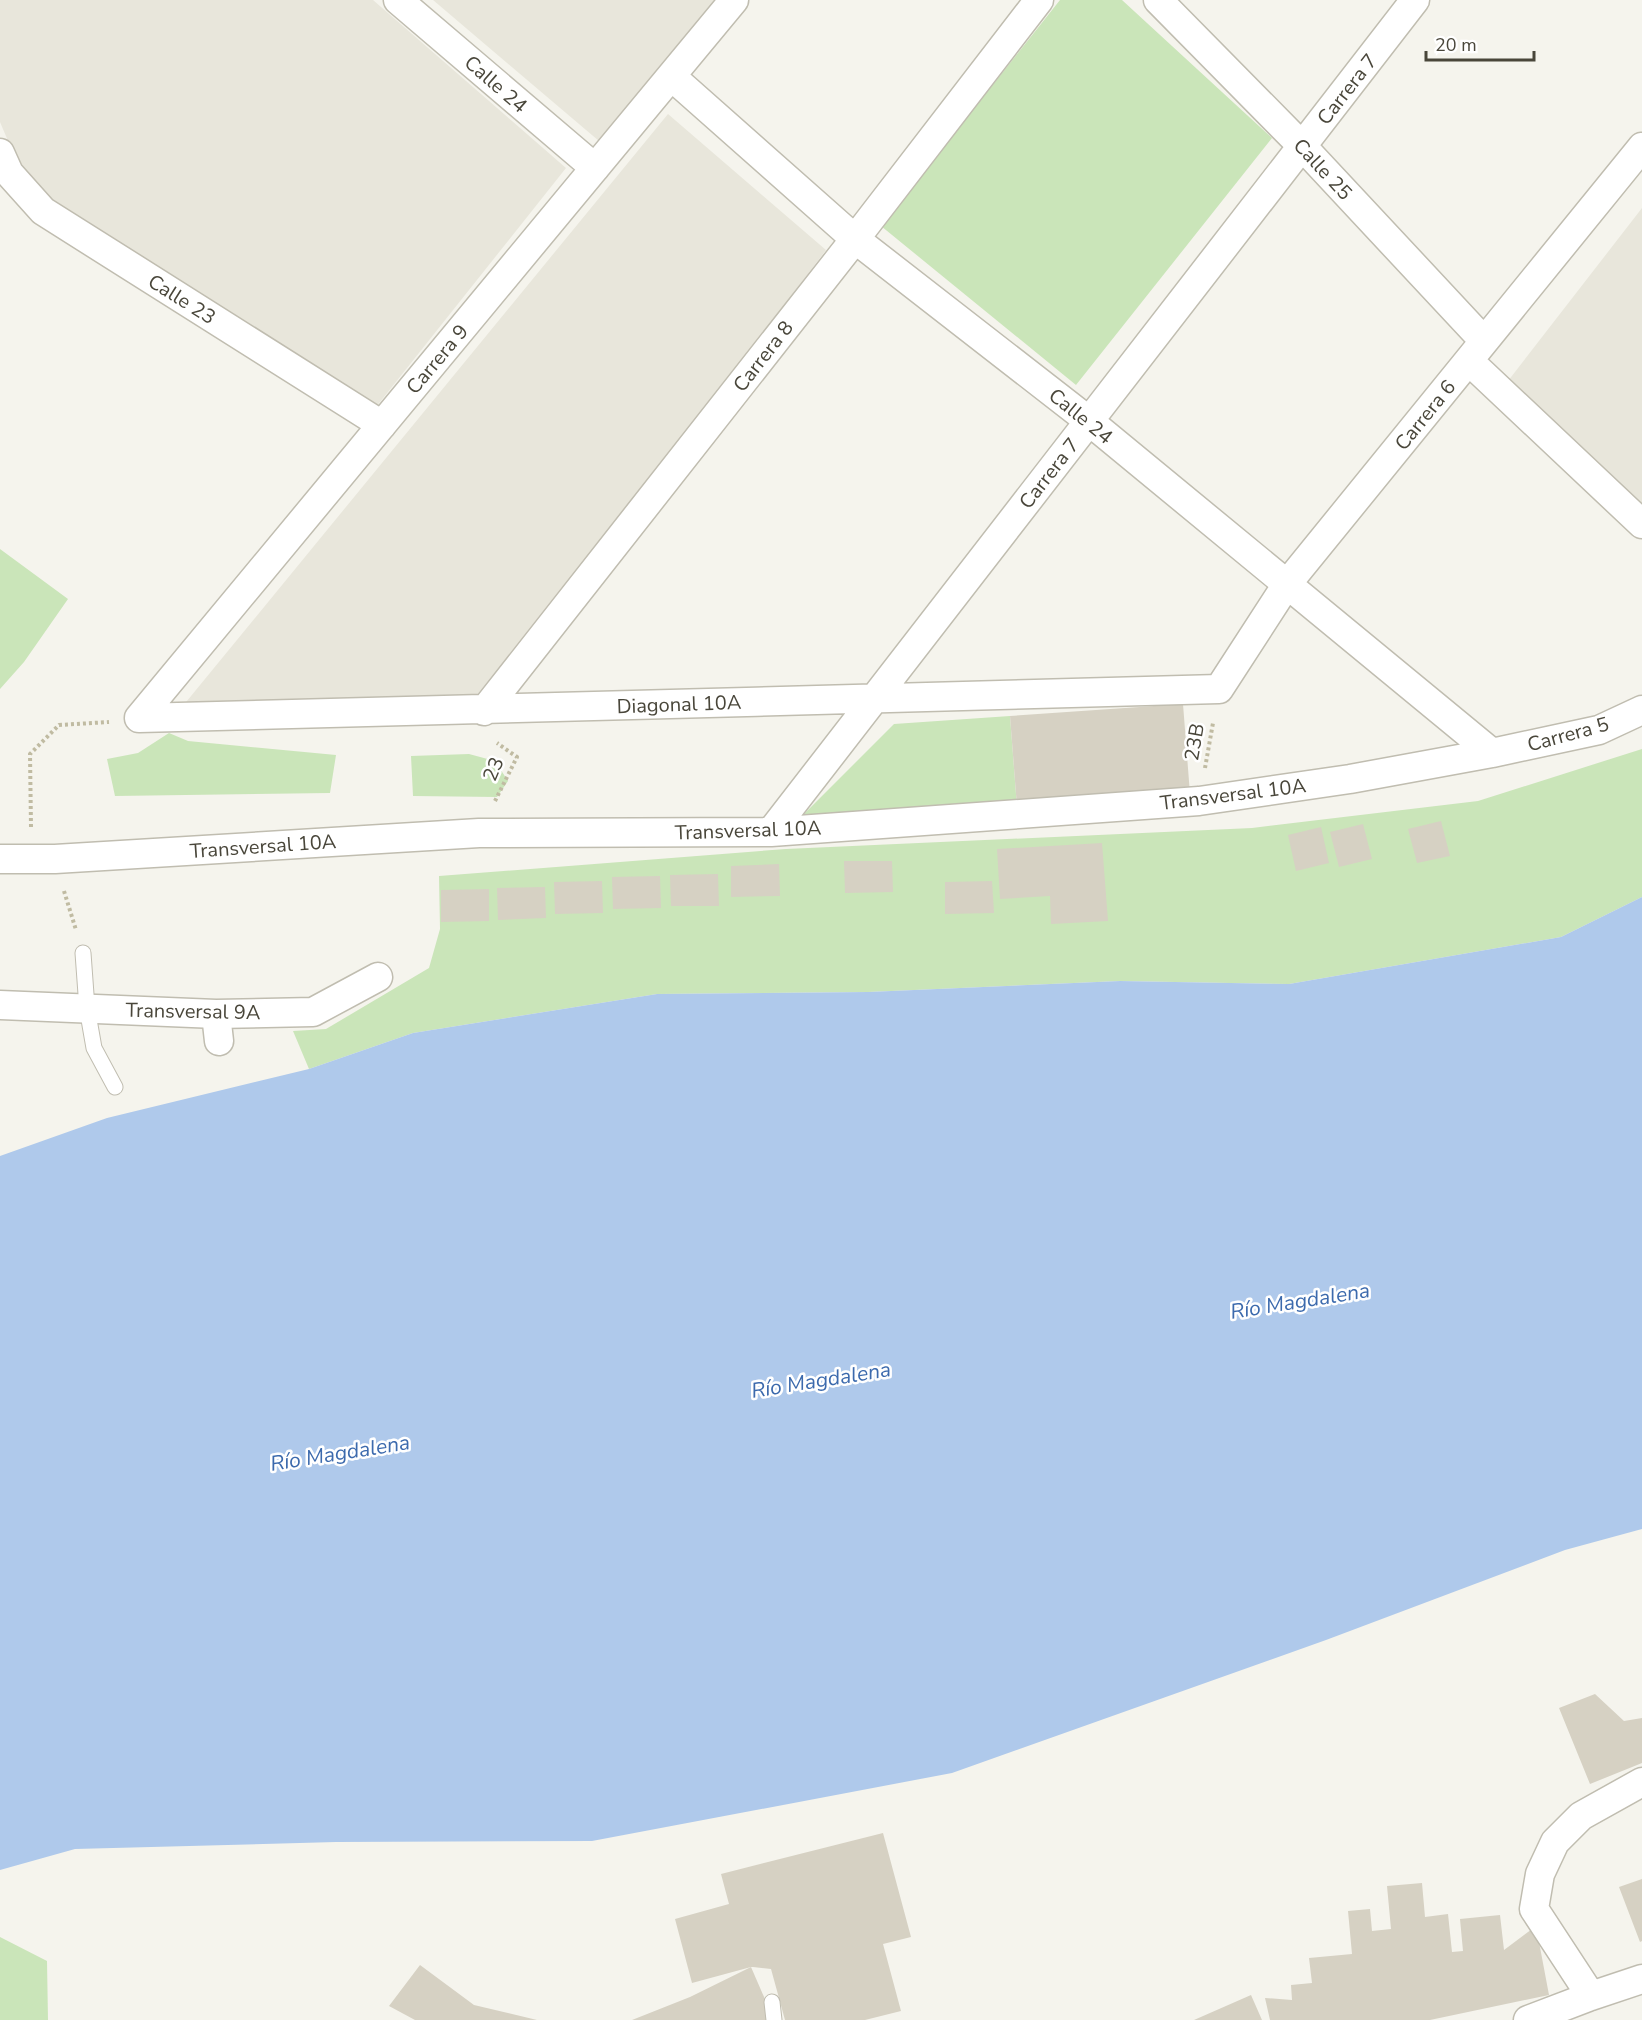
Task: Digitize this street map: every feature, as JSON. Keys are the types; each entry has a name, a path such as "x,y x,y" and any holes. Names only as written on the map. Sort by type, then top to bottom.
{"street":[{"name":"Calle 24","path":"398,0 595,168"},
{"name":"Carrera 9","path":"139,718 734,0"},
{"name":"Carrera 8","path":"484,711 855,239 1039,0"},
{"name":"Calle 25","path":"1158,0 1302,146 1477,351 1642,524"},
{"name":"Carrera 7","path":"771,832 1415,0"},
{"name":"Calle 24","path":"671,76 855,239 1089,421 1492,753"},
{"name":"Carrera 6","path":"1219,689 1287,584 1642,147"},
{"name":"Calle 23","path":"0,153 9,172 44,211 382,425"},
{"name":"Diagonal 10A","path":"139,718 484,711 1219,689"},
{"name":"Carrera 5","path":"1492,753 1599,730 1642,710"},
{"name":"Transversal 10A","path":"0,859 479,833 771,832 1199,801 1350,779 1492,753"},
{"name":"Transversal 9A","path":"0,1005 87,1008 218,1027 313,1012 378,977"},
{"path":"1591,1996 1534,1909 1540,1874 1556,1842 1581,1816 1642,1782"},
{"path":"1528,2020 1642,1979"}],"lane":[{"path":"83,953 87,1008 94,1048 115,1087"},
{"path":"772,2002 774,2020"}],"path":[{"name":"23B","path":"1199,801 1219,689"},
{"name":"23","path":"448,711 517,757 479,833"},
{"path":"83,953 43,858 30,754 59,725 139,718"}],"shaded area":[{"path":"0,0 373,0 566,168 372,412 28,188 0,122"},
{"path":"433,0 715,0 599,141"},
{"path":"668,114 826,250 486,697 182,707"},
{"path":"1642,208 1642,510 1508,381"}],"green space":[{"path":"1060,0 1122,0 1272,138 1076,385 881,226"},
{"path":"0,549 68,599 24,662 0,689"},
{"path":"1010,716 1017,807 795,823 894,724"},
{"path":"169,733 188,741 336,755 330,793 115,796 107,759 138,753"},
{"path":"1642,749 1642,897 1561,937 1289,984 1120,981 868,992 657,994 413,1033 309,1069 293,1031 326,1029 429,968 440,929 439,876 786,849 1252,828 1478,801"},
{"path":"469,754 495,761 508,781 497,797 413,796 411,756"},
{"path":"0,1937 47,1961 48,2020 0,2020"}],"water":[{"name":"Río Magdalena","path":"1642,897 1642,1529 1565,1550 1326,1640 952,1773 592,1841 336,1842 75,1849 0,1870 0,1156 107,1118 309,1069 413,1033 657,994 868,992 1120,981 1289,984 1561,937"}],"building":[{"path":"1183,704 1190,794 1017,807 1010,716"},
{"path":"1441,821 1450,856 1417,863 1408,829"},
{"path":"1363,824 1372,859 1339,867 1330,832"},
{"path":"1321,827 1329,863 1296,871 1288,835"},
{"path":"1102,843 1108,921 1051,924 1050,896 1000,899 997,849"},
{"path":"844,861 892,861 893,892 845,893"},
{"path":"779,864 780,896 731,897 731,866"},
{"path":"718,874 719,906 671,906 670,875"},
{"path":"660,876 661,908 613,909 612,877"},
{"path":"602,881 603,913 555,914 554,882"},
{"path":"992,881 994,913 945,914 945,882"},
{"path":"545,887 546,918 498,920 497,888"},
{"path":"489,889 489,921 441,922 441,890"},
{"path":"1595,1694 1624,1721 1642,1718 1642,1763 1590,1784 1559,1708"},
{"path":"883,1833 911,1937 883,1944 901,2011 865,2020 785,2020 771,1969 751,1967 692,1983 675,1919 729,1904 721,1874"},
{"path":"1642,1879 1642,1941 1640,1942 1619,1887"},
{"path":"1422,1883 1425,1917 1448,1914 1452,1952 1463,1951 1460,1919 1500,1915 1504,1950 1536,1926 1549,1995 1430,2020 1270,2020 1265,1998 1292,2000 1291,1985 1312,1983 1309,1958 1352,1954 1348,1911 1370,1909 1372,1931 1391,1929 1387,1886"},
{"path":"420,1965 474,2005 537,2020 415,2020 389,2006"},
{"path":"751,1967 774,2020 632,2020 690,1997"},
{"path":"1251,1995 1262,2020 1194,2020"}]}
